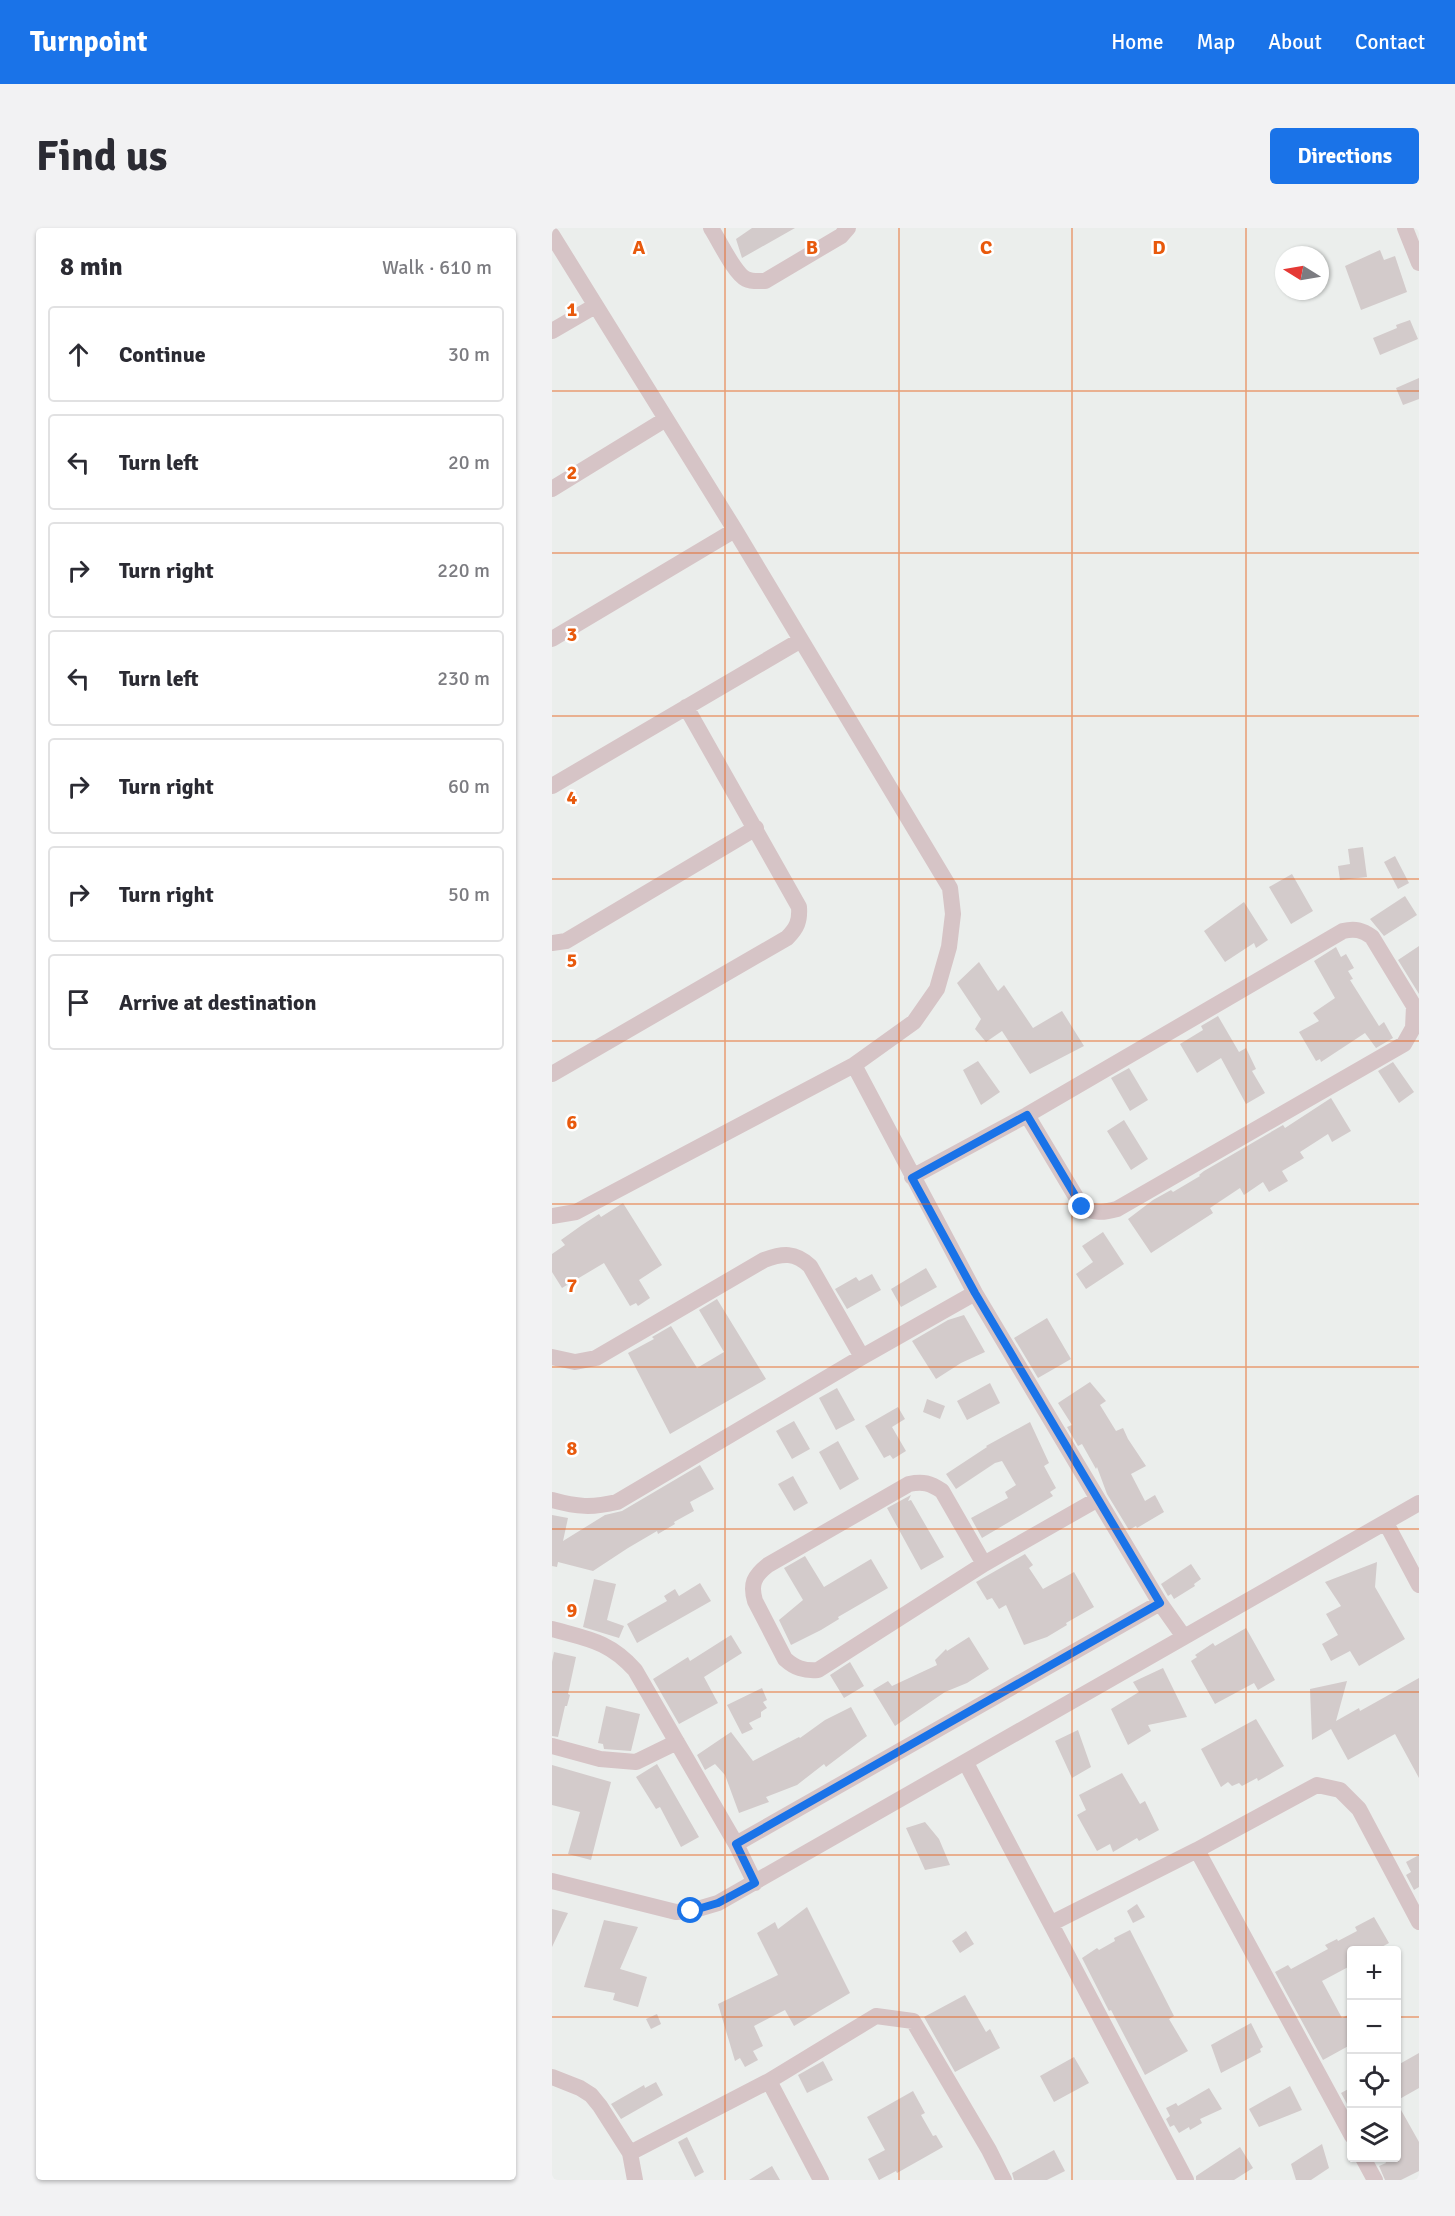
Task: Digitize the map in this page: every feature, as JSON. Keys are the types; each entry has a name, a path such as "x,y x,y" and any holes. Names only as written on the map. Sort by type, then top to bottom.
{"street":[{"path":"711,228 738,272 744,278 754,282 765,281 841,236 848,228"},
{"path":"1405,228 1419,263"},
{"path":"552,235 735,530 950,888 953,914 949,947 937,990 914,1022 854,1065 576,1212 552,1216"},
{"path":"552,331 595,306"},
{"path":"552,489 666,419"},
{"path":"552,639 735,530"},
{"path":"552,786 801,640"},
{"path":"552,1074 787,938 796,929 800,918 799,907 686,707"},
{"path":"552,943 566,941 756,828"},
{"path":"912,1178 1027,1115 1343,931 1353,929 1372,937 1414,1006 1413,1028 1404,1044 1117,1209 1104,1213 1082,1207 1027,1115"},
{"path":"854,1065 975,1293 1160,1603 1184,1637"},
{"path":"552,1357 575,1362 596,1358 764,1260 780,1254 790,1254 802,1258 810,1266 862,1358"},
{"path":"552,1500 581,1507 597,1507 617,1502 975,1293"},
{"path":"984,1564 942,1491 932,1484 920,1482 909,1484 768,1565 753,1580 752,1592 785,1659 792,1666 800,1669 818,1670 984,1564 1098,1499"},
{"path":"552,1881 676,1912 691,1911 718,1903 1419,1503"},
{"path":"1386,1522 1419,1586"},
{"path":"736,1844 1160,1603"},
{"path":"552,1629 608,1646 621,1655 635,1670 736,1844 755,1883"},
{"path":"552,1746 600,1759 636,1761 676,1742"},
{"path":"966,1763 1186,2180"},
{"path":"1052,1923 1197,1850 1317,1785 1341,1790 1359,1809 1419,1922"},
{"path":"1197,1850 1347,2127"},
{"path":"630,2153 769,2081 876,2016 913,2021 989,2150 1004,2180"},
{"path":"552,2077 591,2095 630,2153 635,2180"},
{"path":"769,2081 821,2180"},
{"path":"1366,2162 1375,2180"}],"building":[{"path":"752,228 795,228 742,258 736,239"},
{"path":"1380,250 1384,260 1395,256 1407,292 1361,310 1345,266"},
{"path":"1410,320 1418,339 1380,355 1373,338"},
{"path":"1419,378 1419,399 1403,405 1396,388"},
{"path":"1363,847 1367,877 1340,880 1338,866 1350,864 1348,849"},
{"path":"1395,856 1409,883 1398,889 1384,862"},
{"path":"1292,874 1313,911 1291,924 1269,887"},
{"path":"1405,896 1417,915 1384,936 1370,919"},
{"path":"1244,902 1268,940 1256,948 1254,943 1225,962 1204,931"},
{"path":"1419,946 1419,994 1398,960"},
{"path":"1336,947 1341,957 1346,954 1354,968 1348,971 1353,979 1350,980 1379,1026 1384,1022 1393,1038 1376,1048 1365,1033 1321,1062 1320,1059 1316,1061 1299,1032 1319,1021 1313,1013 1335,998 1314,961"},
{"path":"979,962 998,991 1004,985 1033,1028 1062,1011 1084,1046 1030,1074 1002,1031 986,1042 975,1029 981,1019 957,983"},
{"path":"1218,1016 1239,1052 1246,1048 1256,1069 1252,1071 1265,1093 1246,1104 1221,1058 1197,1073 1180,1044 1203,1030 1201,1026"},
{"path":"978,1061 1000,1092 981,1105 963,1070"},
{"path":"1393,1062 1414,1092 1399,1103 1378,1071"},
{"path":"1129,1068 1148,1100 1130,1111 1111,1078"},
{"path":"1331,1098 1351,1131 1332,1142 1328,1134 1300,1152 1304,1158 1282,1171 1288,1181 1269,1192 1263,1182 1244,1195 1240,1188 1210,1208 1213,1213 1151,1253 1128,1219 1153,1200 1171,1190 1173,1192 1200,1176 1204,1171 1283,1125 1285,1128"},
{"path":"1124,1120 1148,1159 1131,1170 1107,1131"},
{"path":"623,1203 662,1265 639,1280 650,1298 638,1306 636,1303 630,1306 604,1263 562,1288 552,1272 552,1254 565,1245 561,1240 599,1214 601,1217"},
{"path":"1103,1232 1124,1264 1086,1289 1076,1274 1093,1262 1082,1246"},
{"path":"926,1268 937,1287 901,1307 891,1289"},
{"path":"872,1274 881,1290 847,1309 835,1289 856,1277 859,1281"},
{"path":"717,1299 766,1379 670,1434 628,1353 654,1339 652,1337 671,1326 697,1368 724,1352 699,1310"},
{"path":"964,1315 985,1352 961,1363 936,1379 912,1341 948,1320"},
{"path":"1047,1318 1071,1359 1038,1378 1014,1338"},
{"path":"1090,1382 1106,1401 1100,1405 1116,1431 1123,1428 1146,1466 1131,1474 1145,1501 1155,1495 1164,1512 1137,1528 1136,1526 1129,1530 1107,1494 1097,1467 1096,1469 1082,1444 1078,1446 1067,1427 1072,1425 1058,1403"},
{"path":"990,1383 1000,1403 967,1420 957,1401"},
{"path":"837,1388 855,1420 836,1430 819,1398"},
{"path":"927,1399 945,1406 940,1419 923,1412"},
{"path":"898,1407 905,1419 892,1427 906,1451 893,1459 890,1455 884,1458 865,1426"},
{"path":"794,1421 810,1449 792,1459 776,1431"},
{"path":"1030,1422 1049,1463 1044,1466 1056,1488 1050,1492 1053,1496 982,1538 971,1518 1008,1498 1005,1492 1016,1485 1002,1461 995,1463 956,1489 946,1474 986,1446"},
{"path":"838,1441 859,1479 840,1490 819,1452"},
{"path":"700,1465 714,1489 690,1502 694,1511 674,1522 675,1524 658,1534 657,1531 593,1571 558,1562 557,1567 552,1566 552,1515 568,1518 563,1541 605,1515 622,1511"},
{"path":"793,1476 808,1503 794,1511 778,1484"},
{"path":"911,1495 908,1501 911,1500 944,1557 921,1570 887,1508"},
{"path":"1025,1554 1033,1565 1029,1568 1043,1589 1074,1572 1094,1607 1047,1637 1024,1645 1006,1605 999,1609 992,1598 987,1600 976,1582"},
{"path":"805,1556 824,1587 871,1559 888,1588 838,1617 839,1619 821,1630 791,1645 779,1620 803,1600 784,1568"},
{"path":"1377,1562 1375,1587 1405,1639 1359,1666 1350,1651 1331,1661 1322,1644 1338,1635 1326,1614 1341,1606 1325,1582"},
{"path":"1191,1564 1201,1579 1194,1584 1195,1586 1174,1599 1171,1594 1168,1596 1161,1584"},
{"path":"594,1579 616,1584 607,1620 624,1626 619,1638 583,1627"},
{"path":"700,1583 711,1601 637,1643 627,1624 667,1601 664,1596 675,1589 679,1596"},
{"path":"1246,1628 1275,1680 1258,1690 1254,1683 1215,1704 1191,1661 1197,1657 1195,1655 1213,1643 1215,1646"},
{"path":"731,1635 742,1653 704,1677 718,1703 679,1724 653,1679 688,1657 690,1661"},
{"path":"969,1637 989,1669 967,1683 945,1692 895,1726 873,1690 888,1681 892,1686 937,1665 935,1660 946,1649 947,1651"},
{"path":"554,1652 576,1657 568,1694 570,1695 558,1737 552,1736"},
{"path":"850,1662 864,1686 844,1698 830,1675"},
{"path":"1163,1668 1187,1717 1148,1725 1151,1731 1128,1745 1111,1709 1139,1692 1133,1682"},
{"path":"1419,1678 1419,1778 1395,1734 1348,1760 1331,1729 1312,1740 1310,1689 1347,1681 1336,1721 1359,1708 1360,1711"},
{"path":"762,1688 767,1700 763,1702 767,1708 761,1712 761,1717 749,1723 753,1729 742,1734 727,1705"},
{"path":"606,1706 640,1714 631,1751 604,1749 603,1744 598,1743"},
{"path":"851,1707 867,1736 826,1767 824,1764 797,1785 766,1797 769,1802 739,1813 725,1775 715,1764 705,1770 697,1755 731,1732 753,1761 800,1738 825,1720"},
{"path":"1256,1719 1284,1766 1258,1781 1257,1778 1242,1786 1239,1783 1232,1786 1228,1782 1221,1787 1201,1749"},
{"path":"1078,1730 1091,1767 1072,1778 1055,1741"},
{"path":"657,1764 699,1837 681,1847 660,1807 656,1809 636,1777"},
{"path":"552,1765 611,1782 591,1860 568,1854 580,1812 552,1805"},
{"path":"1122,1773 1140,1804 1145,1801 1159,1830 1139,1841 1137,1838 1113,1852 1110,1844 1097,1851 1077,1815 1086,1810 1079,1795"},
{"path":"925,1822 939,1839 950,1865 925,1870 906,1828"},
{"path":"1419,1855 1419,1887 1414,1890 1406,1875 1411,1872 1406,1862"},
{"path":"1137,1904 1145,1917 1133,1923 1127,1911"},
{"path":"807,1907 850,1993 794,2026 785,2010 754,2026 763,2046 753,2051 758,2060 745,2067 740,2058 735,2061 718,2004 778,1975 757,1933 775,1922 778,1929"},
{"path":"552,1909 568,1913 552,1947"},
{"path":"1374,1917 1389,1943 1383,1946 1347,1946 1347,1968 1322,1981 1342,2018 1347,2016 1347,2047 1323,2060 1275,1972 1288,1965 1291,1969 1328,1949 1325,1945 1357,1931 1355,1927"},
{"path":"604,1920 638,1927 620,1969 647,1977 638,2007 613,2000 615,1993 584,1987"},
{"path":"1130,1930 1174,2016 1169,2019 1188,2051 1145,2075 1082,1958 1097,1948 1099,1950 1115,1941 1114,1938"},
{"path":"966,1931 974,1944 960,1953 952,1941"},
{"path":"965,1995 986,2032 990,2029 1000,2048 955,2072 924,2017"},
{"path":"657,2014 661,2024 651,2029 646,2019"},
{"path":"1251,2023 1263,2047 1260,2049 1261,2052 1221,2073 1211,2045"},
{"path":"1419,2053 1419,2088 1401,2098 1401,2063"},
{"path":"1074,2057 1089,2083 1054,2102 1040,2076"},
{"path":"823,2061 833,2080 807,2093 798,2075"},
{"path":"656,2082 663,2095 621,2119 611,2104 644,2085 645,2088"},
{"path":"1290,2086 1302,2110 1259,2127 1249,2109"},
{"path":"1209,2088 1222,2109 1200,2119 1202,2123 1190,2130 1189,2127 1179,2133 1174,2125 1170,2127 1166,2119 1170,2116 1166,2108 1176,2103 1178,2106"},
{"path":"1347,2090 1347,2104 1341,2093"},
{"path":"913,2091 925,2113 921,2115 933,2136 936,2135 943,2147 897,2173 896,2171 879,2180 868,2159 885,2150 867,2117"},
{"path":"1401,2110 1419,2142 1419,2171 1401,2180 1385,2180 1379,2166 1401,2162"},
{"path":"687,2137 704,2172 695,2177 678,2142"},
{"path":"1322,2144 1329,2168 1311,2180 1296,2180 1291,2164"},
{"path":"1240,2147 1253,2168 1234,2180 1196,2180 1196,2176"},
{"path":"1054,2150 1065,2171 1047,2180 1014,2180 1012,2173"},
{"path":"772,2166 780,2180 749,2180"}],"route":[{"path":"691,1911 718,1903 755,1883 736,1844 1160,1603 975,1293 912,1178 1027,1115 1082,1207"}]}
